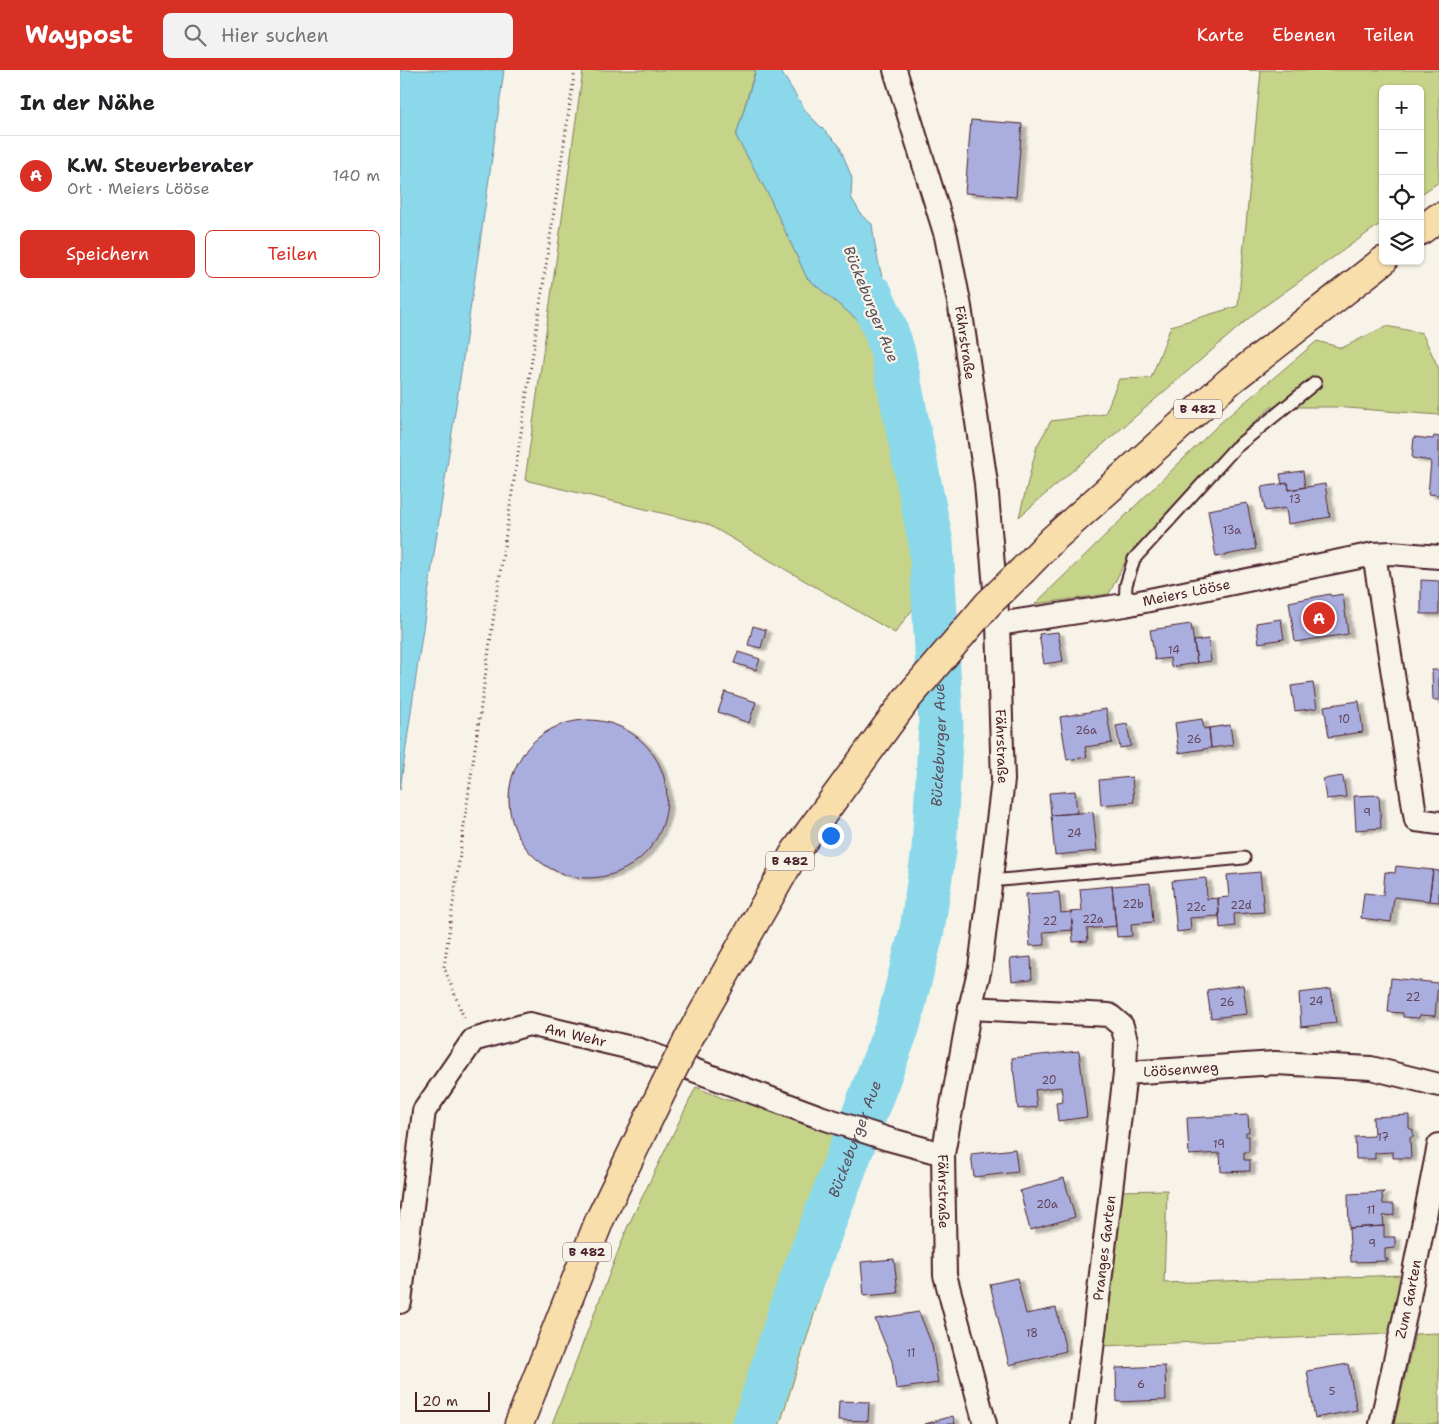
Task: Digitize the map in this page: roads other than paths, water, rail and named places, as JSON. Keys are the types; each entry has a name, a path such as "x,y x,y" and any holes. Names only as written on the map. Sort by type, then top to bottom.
{"main road":[{"path":"1424,228 1439,217"},
{"name":"B 482","path":"519,1424 600,1219 691,1034 796,852 906,700 988,604 1052,540 1231,380 1379,264"}],"street":[{"name":"Fährstraße","path":"895,70 946,236 958,298 986,484 998,624 1003,780 980,968 970,1008 943,1154 945,1275 985,1424"},
{"name":"Meiers Lööse","path":"998,624 1125,605 1374,554 1391,553 1439,557"},
{"path":"1374,554 1416,820 1439,823"},
{"name":"Löösenweg","path":"970,1008 1109,1015 1122,1026 1126,1040 1125,1073 1284,1064 1372,1068 1439,1085"},
{"name":"Am Wehr","path":"400,1302 424,1111 473,1040 530,1024 640,1050 820,1117 943,1154"},
{"name":"Pranges Garten","path":"1082,1424 1125,1073"},
{"name":"Zum Garten","path":"1381,1424 1408,1302 1439,1145"}],"lane":[{"path":"1125,605 1126,585 1134,559 1235,448 1315,383"},
{"path":"990,881 1244,858"}],"water":[{"path":"400,70 504,70 400,790"},
{"path":"756,70 780,70 807,113 839,145 852,178 851,197 862,216 872,224 877,257 885,287 907,348 893,353 872,332 807,278 768,194 736,136"}],"waterway":[{"name":"Bückeburger Aue","path":"755,1424 794,1301 898,1025 922,930 934,850 941,724 931,543 893,353 885,328 871,296"}],"place":[{"name":"K.W. Steuerberater","path":"1319,618"}]}
